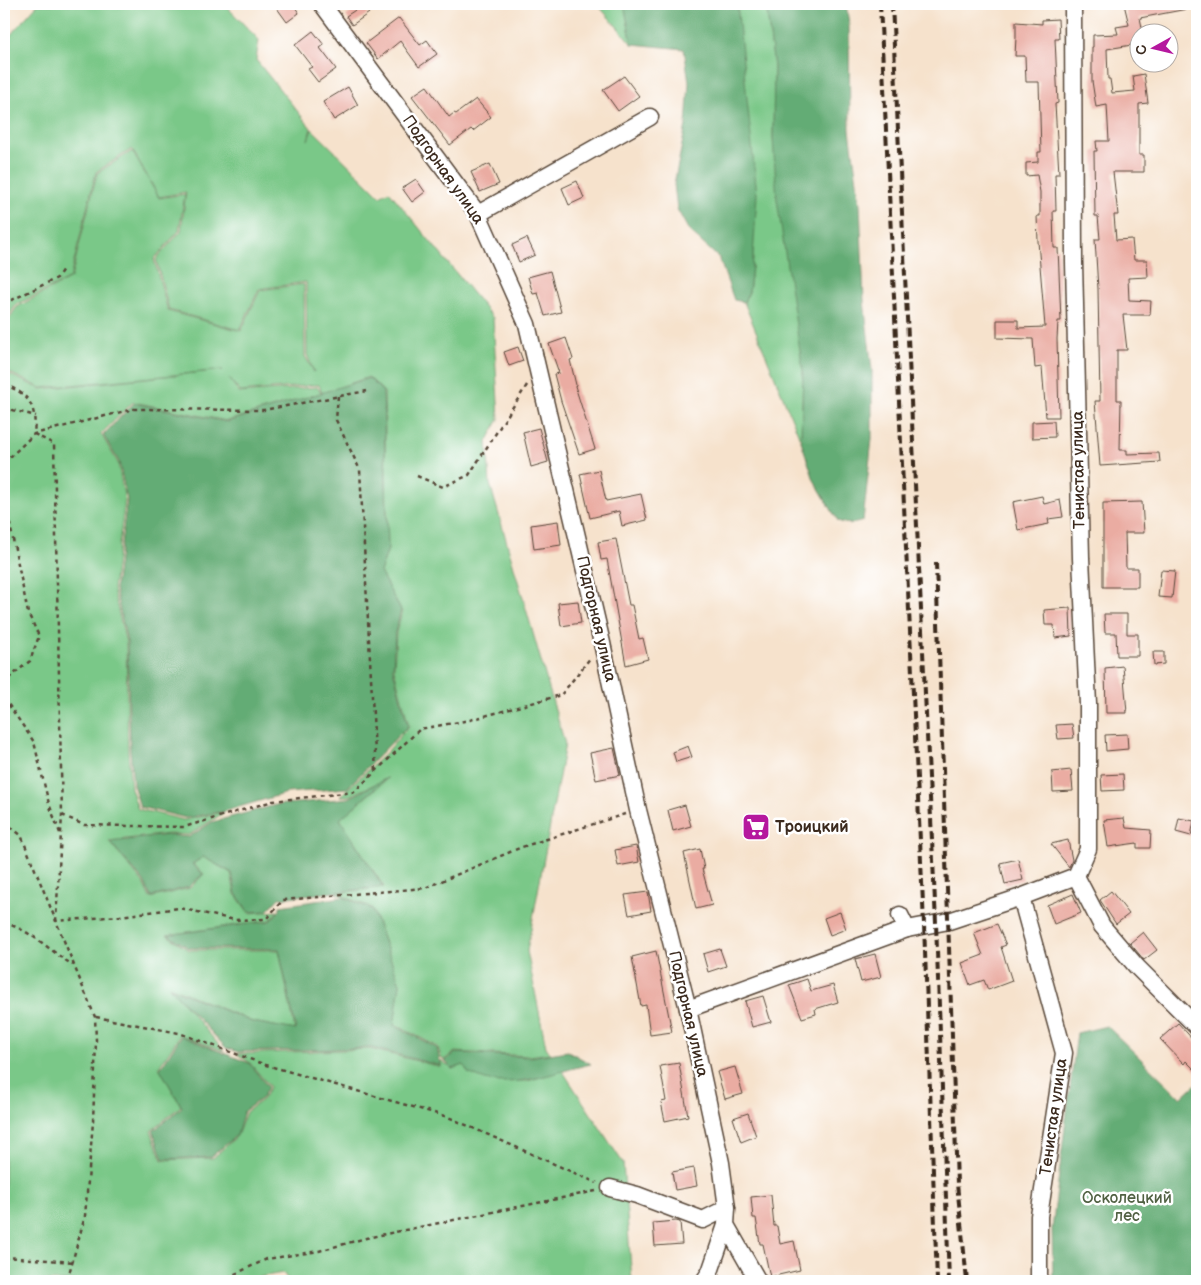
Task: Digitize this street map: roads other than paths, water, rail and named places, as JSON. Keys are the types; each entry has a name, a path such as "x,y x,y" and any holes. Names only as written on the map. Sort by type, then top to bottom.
{"street":[{"name":"Подгорная улица","path":"322,4 478,214 526,324 602,643 638,810 688,1009 721,1163 727,1208 726,1225 710,1272 704,1281"},
{"name":"Тенистая улица","path":"1073,4 1074,262 1081,558 1088,704 1088,849 1076,876"},
{"path":"478,214 650,116"},
{"path":"688,1009 903,922 949,921 1022,897 1076,876 1102,926 1137,966 1197,1026"},
{"name":"Тенистая улица","path":"1022,897 1064,1053 1039,1216 1040,1281"},
{"path":"610,1188 637,1195 703,1220 727,1208"},
{"path":"726,1225 758,1281"}],"railway":[{"path":"880,4 924,924 937,1281"},
{"path":"892,4 936,923 949,1281"},
{"path":"936,563 957,1184 967,1281"}],"place":[{"name":"Троицкий","path":"756,827"}],"park label":[{"name":"Осколецкий лес","path":"1127,1207"}]}
